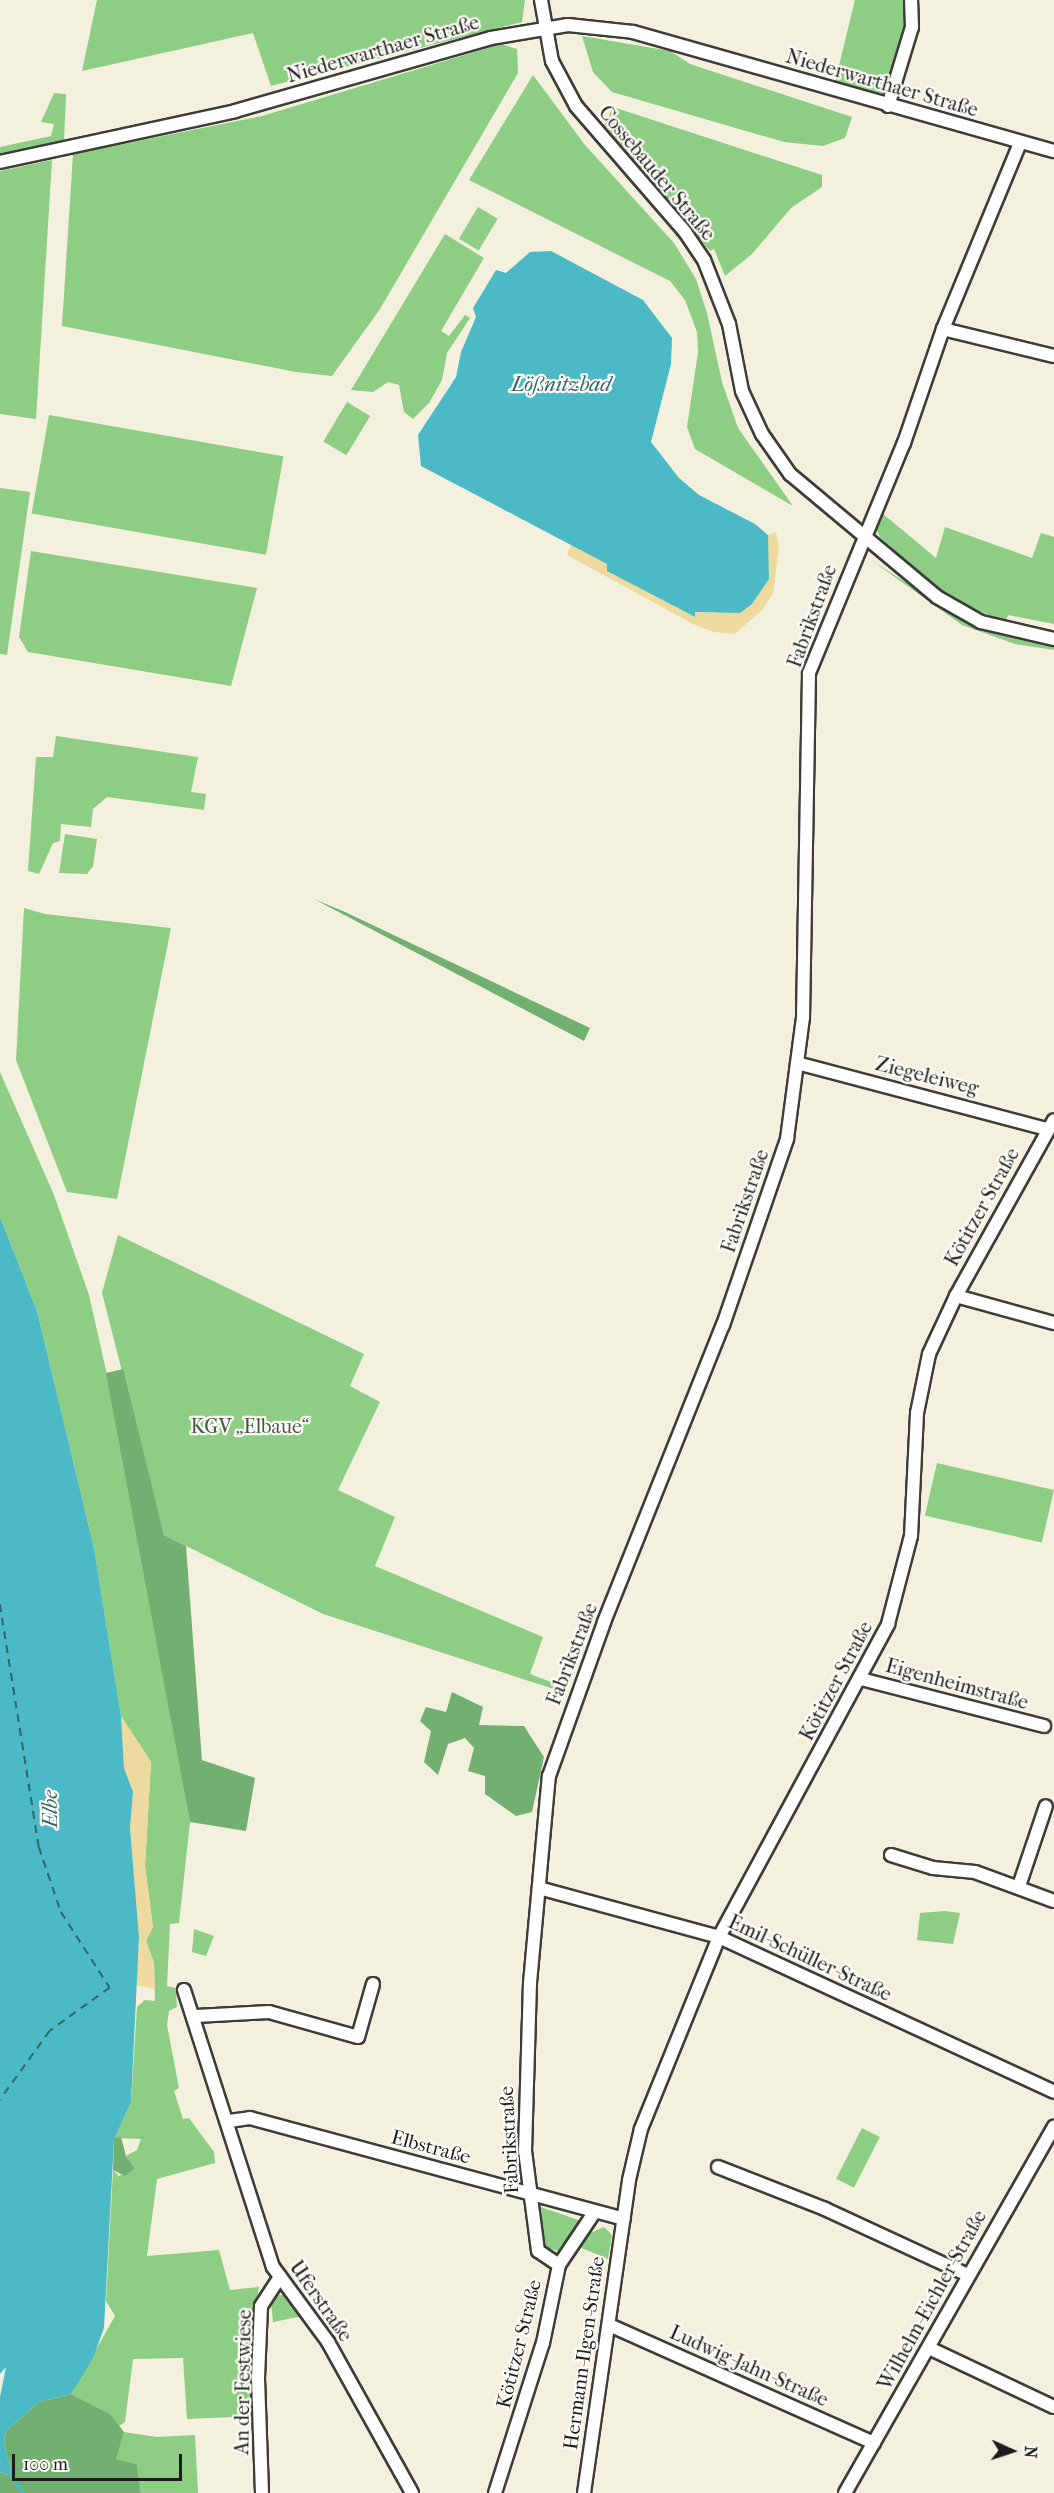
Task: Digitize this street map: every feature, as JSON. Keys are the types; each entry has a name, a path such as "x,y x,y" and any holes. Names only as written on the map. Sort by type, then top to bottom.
{"street":[{"name":"Cossebauder Straße","path":"541,0 544,28 552,61 576,106 685,232 704,260 726,314 742,391 772,451 810,495 959,610 1005,630 1054,639"},
{"path":"888,106 912,27 911,0"},
{"name":"Niederwarthaer Straße","path":"0,162 235,111 491,38 544,28 595,25 633,32 888,106 1054,151"},
{"name":"Fabrikstraße","path":"559,2265 538,2252 529,2194 525,2087 549,1776 604,1622 732,1300 787,1139 803,1018 807,690 823,634 903,443 943,329 1020,143"},
{"path":"943,329 1054,356"},
{"name":"Ziegeleiweg","path":"797,1063 1051,1124"},
{"name":"Kötitzer Straße","path":"624,2219 641,2129 719,1937 861,1679 888,1623 907,1558 920,1389 929,1354 956,1296 1051,1124"},
{"path":"956,1296 1054,1323"},
{"name":"Eigenheimstraße","path":"861,1679 1044,1726"},
{"path":"1019,1886 1046,1806"},
{"path":"891,1855 933,1868 975,1872 1019,1886 1054,1901"},
{"name":"Emil-Schüller-Straße","path":"539,1888 719,1937 1054,2091"},
{"path":"196,2016 269,2012 358,2037 373,1984"},
{"name":"Uferstraße","path":"184,1990 196,2016 267,2250 280,2277 328,2342 412,2493"},
{"name":"Elbstraße","path":"229,2121 250,2118 624,2219"},
{"name":"Wilhelm-Eichler-Straße","path":"845,2493 1054,2126"},
{"path":"718,2167 877,2231 968,2276"},
{"name":"Kötitzer Straße","path":"495,2493 543,2343 559,2265 594,2212"},
{"name":"Hermann-Ilgen-Straße","path":"584,2493 624,2219"},
{"name":"An der Festwiese","path":"262,2493 258,2378 261,2306 280,2277"},
{"name":"Ludwig-Jahn-Straße","path":"609,2325 874,2443"},
{"path":"929,2348 1054,2407"}],"green space":[{"path":"97,0 525,0 522,22 271,86 253,33 82,71"},
{"path":"855,0 905,0 908,22 885,96 835,82"},
{"path":"582,36 670,51 690,64 852,117 845,138 823,146 784,142 612,92 593,72"},
{"path":"501,44 517,49 518,73 380,309 332,376 296,372 62,326 73,154 262,116"},
{"path":"533,75 585,145 674,243 696,279 707,313 722,382 738,428 793,506 695,449 687,427 698,352 697,332 685,300 670,281 469,180"},
{"path":"54,93 66,94 64,141 0,155 0,147 51,136 54,124 41,122"},
{"path":"613,107 822,175 822,187 791,208 752,254 725,276 714,249 710,251 605,125"},
{"path":"52,160 36,419 0,414 0,171"},
{"path":"478,207 498,219 479,251 459,239"},
{"path":"445,234 484,258 441,331 449,336 465,315 470,318 447,353 442,380 429,403 413,419 404,412 399,385 388,382 373,392 351,390"},
{"path":"347,402 370,416 346,455 323,441"},
{"path":"49,415 283,456 266,555 32,513"},
{"path":"0,488 30,492 7,655 0,654"},
{"path":"882,513 936,558 945,527 1032,558 1041,533 1054,537 1054,624 1008,615 1005,623 941,593 880,537 875,527"},
{"path":"31,551 257,588 231,686 28,652 19,637"},
{"path":"871,560 966,621 1016,638 1054,646 1054,650 1015,644 962,625"},
{"path":"56,736 198,757 191,792 206,794 204,810 107,797 93,809 91,827 61,824 60,841 53,843 39,874 28,871 36,757 53,757"},
{"path":"65,834 97,839 93,866 87,874 59,873"},
{"path":"314,899 590,1028 584,1041"},
{"path":"24,908 45,914 171,928 117,1199 67,1192 16,1060"},
{"path":"0,1072 54,1195 89,1295 119,1428 190,1822 179,1923 170,1924 167,1986 176,1988 177,2007 169,2011 167,2025 179,2088 174,2091 183,2119 189,2118 214,2152 215,2163 157,2179 147,2256 219,2250 230,2290 259,2287 250,2336 253,2416 187,2419 183,2358 133,2359 125,2422 119,2426 110,2414 71,2394 115,2316 106,2301 113,2170 119,2176 135,2168 126,2156 137,2150 141,2139 114,2138 131,2102 137,2007 145,2000 155,2001 154,1963 146,1941 153,1927 145,1866 151,1762 121,1716 94,1548 37,1311 0,1217"},
{"name":"KGV „Elbaue“","path":"118,1235 364,1354 350,1386 380,1402 338,1490 395,1517 375,1566 543,1637 530,1674 567,1688 566,1693 323,1614 164,1535 102,1293"},
{"path":"123,1369 164,1535 186,1546 202,1760 255,1778 246,1831 190,1822 106,1373"},
{"path":"937,1463 1054,1490 1042,1543 925,1516"},
{"path":"452,1692 483,1707 479,1725 524,1726 544,1757 532,1812 516,1816 485,1794 485,1776 468,1771 474,1748 465,1738 448,1744 438,1775 424,1762 431,1731 420,1721 426,1707 446,1712"},
{"path":"945,1911 960,1913 953,1944 917,1940 920,1913"},
{"path":"194,1929 214,1936 206,1956 192,1952"},
{"path":"862,2128 880,2137 854,2188 836,2179"},
{"path":"121,2137 126,2156 135,2168 125,2176 113,2170 114,2138"},
{"path":"541,2207 581,2221 558,2251 544,2247"},
{"path":"604,2227 612,2235 608,2259 579,2247 588,2234"},
{"path":"277,2295 285,2295 303,2316 273,2322 271,2303"},
{"path":"71,2394 110,2414 124,2432 116,2459 137,2464 141,2493 0,2493 0,2472 7,2475 11,2470 4,2443 6,2431 39,2402"},
{"path":"124,2432 157,2437 195,2435 198,2493 141,2493 137,2464 115,2459"}],"sand":[{"path":"776,532 779,548 773,594 762,610 735,634 714,632 693,624 567,555 571,545 607,564 608,571 694,617 695,612 714,613 767,547 768,535"},
{"path":"121,1716 151,1762 145,1866 153,1927 146,1941 154,1963 155,1989 135,1985 139,1937 130,1828 133,1792 124,1768"}],"water":[{"name":"Lößnitzbad","path":"551,251 643,300 672,338 671,364 651,442 679,478 699,495 755,524 768,535 769,579 752,604 740,613 695,612 695,617 607,571 607,564 421,466 418,435 456,377 461,352 476,317 473,308 496,270 506,273 530,252"},
{"name":"Elbe","path":"0,1217 37,1311 94,1548 121,1716 124,1768 133,1792 130,1828 139,1937 131,2102 114,2139 104,2328 93,2358 71,2394 39,2402 6,2431 4,2443 11,2470 7,2475 0,2472 0,2397 6,2367 0,2374"}],"waterway":[{"path":"7,2469 23,2493"}],"ferry route":[{"path":"0,1604 39,1847 61,1912 110,1988 50,2031 0,2100"}]}
